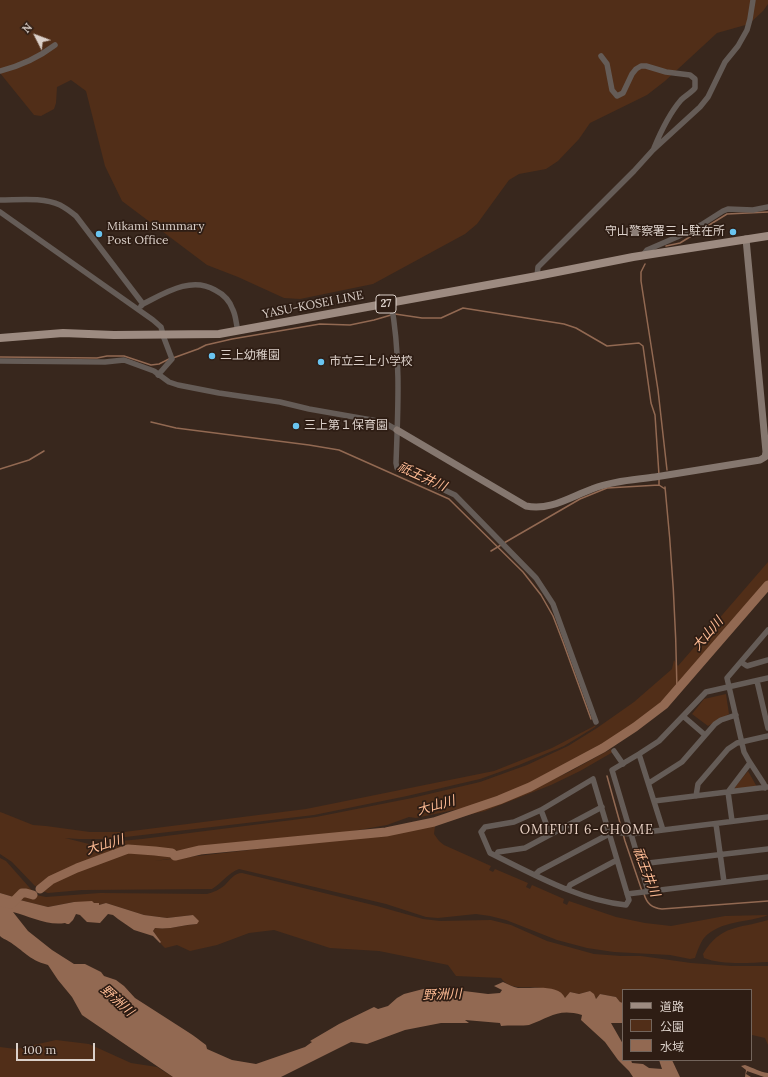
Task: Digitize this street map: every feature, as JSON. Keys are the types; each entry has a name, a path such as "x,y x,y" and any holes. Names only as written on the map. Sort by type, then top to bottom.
{"main road":[{"name":"YASU-KOSEI LINE","path":"0,338 63,333 114,335 219,334 537,276 594,264 768,236"}],"street":[{"path":"537,276 538,267 653,150 700,107 708,97 725,62 738,46 747,30 750,20 752,0"},
{"path":"0,71 14,68 32,60 55,45"},
{"path":"601,56 607,64 612,90 617,96 623,93 632,74 641,66 666,72 690,75 695,80 696,88 688,96 682,99 674,109 653,150"},
{"path":"0,200 43,201 58,204 66,208 76,216 143,304"},
{"path":"643,256 647,250 702,225 728,209 753,210 768,207"},
{"path":"0,212 139,309 161,327 162,334 172,359 158,375"},
{"path":"0,361 104,362 124,360 154,372 169,382 178,385 280,402 309,409 383,422 526,506 546,508 591,490 615,483 760,460 765,457 766,452 746,239"},
{"path":"139,309 143,304 171,290 183,286 209,286 227,299 233,310 238,331"},
{"path":"391,303 397,356 397,468 455,495 536,578 553,604 596,722"},
{"path":"767,788 744,752 727,678 768,630"},
{"path":"741,662 747,666 768,660"},
{"path":"648,891 612,770 659,741 706,692 768,678"},
{"path":"757,681 766,708 768,728"},
{"path":"649,783 682,762 715,724 721,720 736,715"},
{"path":"683,716 705,735"},
{"path":"696,796 698,784 728,749 737,743 768,736"},
{"path":"614,751 623,764"},
{"path":"639,754 663,830"},
{"path":"732,821 728,792 750,763"},
{"path":"594,779 602,807 629,900 626,905 612,903 568,889 490,853 482,832 485,827 514,822 541,810 594,779"},
{"path":"654,801 767,788"},
{"path":"496,856 498,852 525,848 602,807"},
{"path":"541,810 550,834"},
{"path":"535,875 539,871 613,832 631,834 768,817"},
{"path":"716,824 724,882"},
{"path":"640,864 768,849"},
{"path":"568,889 570,885 617,860"},
{"path":"627,894 768,877"}],"green space":[{"path":"0,0 768,0 768,4 749,24 717,33 665,81 647,95 590,123 579,139 558,161 546,169 519,174 509,180 477,224 465,234 373,284 300,299 284,298 207,265 122,201 105,166 86,91 71,80 57,87 54,109 41,116 34,115 0,73"},
{"path":"768,562 768,589 682,688 641,723 620,738 575,765 551,777 481,804 416,818 409,817 387,825 291,842 154,861 318,842 481,808 521,794 569,772 611,749 613,752 580,771 551,785 485,811 440,821 435,826 434,834 444,845 491,866 489,870 493,872 495,869 528,883 526,887 530,889 532,885 564,899 563,903 567,905 569,901 616,917 645,923 671,926 725,916 768,915 726,925 711,932 704,938 695,958 690,959 670,955 614,952 587,948 557,940 506,920 490,916 476,914 438,918 426,917 386,904 239,869 212,889 82,890 48,893 42,891 49,888 50,884 44,880 35,886 12,862 0,854 0,812 33,825 90,832 124,832 306,809 494,771 552,748 596,725 564,746 519,765 480,779 407,796 314,815 108,839 65,838 89,844 142,839 316,817 412,798 480,782 527,765 568,746 597,728 634,702 672,669 674,660 678,666"},
{"path":"726,694 729,714 708,726 692,714 704,699"},
{"path":"748,771 757,787 734,790 735,787"},
{"path":"0,858 6,861 36,895 46,897 100,893 207,894 219,890 234,875 242,873 377,906 423,919 440,921 491,920 511,925 547,941 594,954 641,956 691,963 732,966 768,966 768,1045 765,1038 752,1035 752,989 622,989 622,1003 616,997 600,994 596,999 590,991 579,994 570,992 565,999 554,992 537,987 515,987 505,982 501,978 456,976 448,965 379,951 330,948 274,930 249,933 217,945 190,951 177,945 165,948 160,943 161,942 153,931 155,928 170,928 197,924 193,915 167,918 144,915 106,903 99,905 74,902 48,907 20,900 24,895 34,895 29,891 17,898 0,893"},
{"path":"768,920 768,962 727,963 704,958 703,954 710,944 724,932"},
{"path":"56,1040 89,1044 131,1063 157,1067 173,1077 0,1077 0,1047 16,1049"}],"water":[{"name":"野洲川","path":"29,891 30,894 22,896 20,900 48,907 74,902 92,901 94,903 99,903 99,905 106,903 144,915 167,918 193,915 199,921 197,924 155,928 153,931 161,942 160,943 153,936 134,930 113,915 108,914 100,923 87,922 80,915 76,914 69,924 58,924 45,922 13,912 28,931 52,950 74,964 85,964 101,972 104,976 116,980 135,998 193,1035 206,1045 207,1049 232,1060 256,1064 305,1047 312,1042 310,1041 339,1024 374,1007 378,1009 388,1006 404,994 427,988 488,994 500,993 502,990 494,986 503,982 518,988 544,988 557,990 562,993 565,998 570,992 579,994 590,991 594,994 596,999 600,994 616,997 622,1003 622,1023 611,1023 622,1042 622,1061 631,1061 632,1063 643,1064 649,1068 662,1069 659,1061 672,1061 680,1077 633,1077 605,1042 581,1020 582,1015 560,1013 529,1025 501,1026 500,1023 465,1020 469,1023 441,1023 405,1030 367,1044 351,1042 281,1077 173,1077 82,1015 72,997 48,965 35,960 0,936 0,893 17,898"},
{"path":"745,1065 768,1073 768,1077 747,1071 746,1074 751,1077 745,1077 746,1070 741,1066"}],"waterway":[{"path":"666,246 680,243 727,214 768,212"},
{"path":"645,264 641,272 641,281 658,390 667,470"},
{"path":"395,314 422,318 441,318 463,308 564,324 576,328 607,346 639,343 643,346 651,403 655,415 659,475"},
{"path":"173,358 206,345 232,339 320,324 350,325 391,315"},
{"path":"0,357 97,358 107,356 124,356 151,365 159,364 169,359"},
{"name":"祇王井川","path":"151,422 176,428 339,450 449,499 523,572 541,595 553,616 591,719"},
{"name":"祇王井川","path":"0,469 29,460 44,451"},
{"path":"659,479 659,485"},
{"path":"504,543 580,499 607,488 659,485 665,489"},
{"path":"665,487 673,588 677,689"},
{"name":"祇王井川","path":"491,551 501,545"},
{"name":"大山川","path":"40,889 51,880 77,868 128,849 172,853 175,856 200,850 386,832 434,822 499,800 530,787 603,748 635,727 664,705 768,585"},
{"name":"祇王井川","path":"607,776 625,841 642,891"},
{"name":"大山川","path":"0,902 11,904 22,893 33,895"},
{"name":"祇王井川","path":"644,894 650,905 655,908 662,909 768,901"}],"place":[{"name":"守山警察署三上駐在所","path":"733,232"},
{"name":"Mikami Summary Post Office","path":"99,234"},
{"name":"三上幼稚園","path":"212,356"},
{"name":"市立三上小学校","path":"321,362"},
{"name":"三上第１保育園","path":"296,426"}],"district":[{"name":"OMIFUJI 6-CHOME","path":"587,830"}]}
